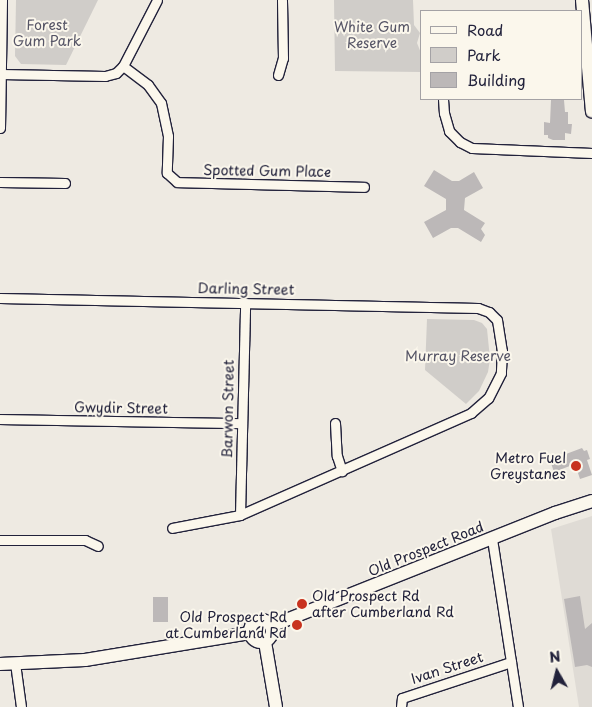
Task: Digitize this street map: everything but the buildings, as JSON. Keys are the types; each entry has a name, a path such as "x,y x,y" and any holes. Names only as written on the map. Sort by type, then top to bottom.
{"main road":[{"path":"582,0 592,112"},
{"name":"Old Prospect Road","path":"271,626 592,501"},
{"path":"258,621 266,621 271,626 272,634 265,642 257,642 250,633 252,625 258,621"},
{"path":"0,664 99,658 250,633"},
{"path":"265,642 276,707"}],"street":[{"path":"0,128 2,0"},
{"path":"1,74 105,76 116,73 123,66 157,0"},
{"path":"278,75 283,58 282,0"},
{"name":"Spotted Gum Place","path":"123,66 148,85 161,103 168,128 166,168 168,180 184,183 364,187"},
{"path":"442,100 449,131 460,142 472,148 592,153"},
{"path":"0,182 65,183"},
{"name":"Darling Street","path":"0,298 478,308 492,310 499,326 502,365 499,380 488,398 477,409 463,417 240,515 172,528"},
{"name":"Barwon Street","path":"240,515 245,303"},
{"name":"Gwydir Street","path":"0,419 241,424"},
{"path":"335,423 337,456 342,471"},
{"path":"492,539 518,707"},
{"path":"0,540 85,540 98,546"},
{"name":"Ivan Street","path":"401,707 402,698 411,694 511,662"},
{"path":"15,664 21,707"}],"shaded area":[{"path":"592,516 592,707 579,707 551,529"}],"green space":[{"name":"Forest Gum Park","path":"16,0 98,0 66,65 21,64 15,56"},
{"name":"White Gum Reserve","path":"334,0 413,0 414,25 420,33 417,43 420,50 420,72 335,71"},
{"name":"Murray Reserve","path":"427,319 474,320 482,323 487,329 490,359 488,372 479,391 466,404 425,370"}],"place":[{"name":"Metro Fuel Greystanes","path":"576,466"},
{"name":"Old Prospect Rd after Cumberland Rd","path":"302,604"},
{"name":"Old Prospect Rd at Cumberland Rd","path":"297,625"}]}
